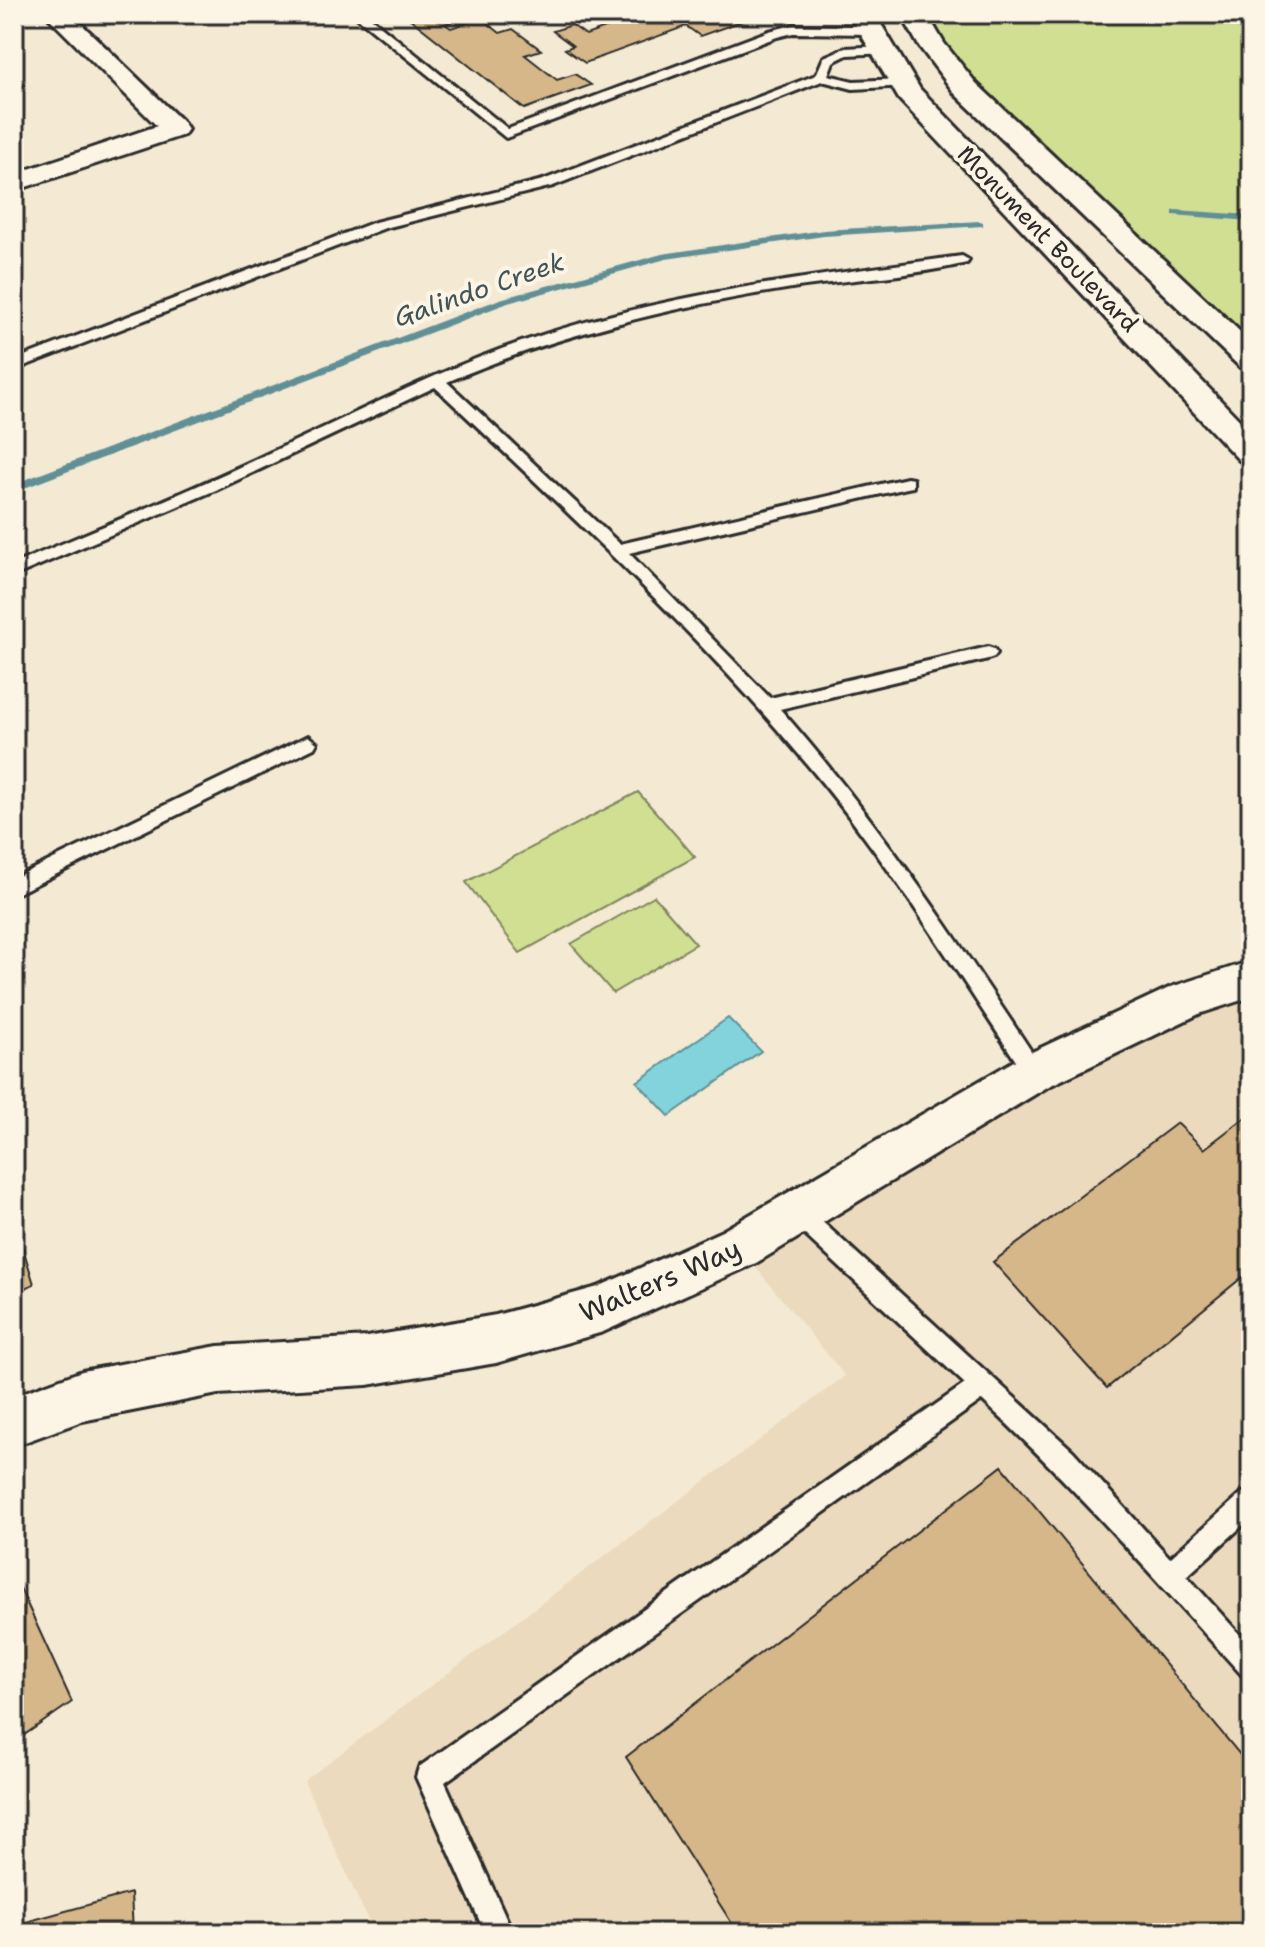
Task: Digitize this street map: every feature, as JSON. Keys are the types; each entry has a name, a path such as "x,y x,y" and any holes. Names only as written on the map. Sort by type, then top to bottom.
{"main road":[{"name":"Monument Boulevard","path":"914,14 932,46 966,89 1251,360"},
{"name":"Monument Boulevard","path":"872,31 909,93 1251,452"}],"street":[{"path":"14,183 175,129 57,14"},
{"name":"Walters Way","path":"14,1421 82,1396 218,1370 367,1361 496,1339 603,1309 739,1247 1034,1072 1186,1000 1251,979"}],"lane":[{"path":"359,14 506,134 793,29 872,31"},
{"path":"783,14 793,29"},
{"path":"821,77 828,60 845,52 872,31"},
{"path":"14,365 380,225 548,183 821,77 853,85 903,83"},
{"path":"14,570 529,344 650,312 795,284 962,260"},
{"path":"438,382 618,550 767,705 855,811 929,911 1034,1072"},
{"path":"618,550 907,483"},
{"path":"767,705 988,653"},
{"path":"14,887 308,743"},
{"path":"797,1213 1064,1460 1251,1666"},
{"path":"499,1933 429,1777 982,1386"},
{"path":"1167,1577 1251,1502"}],"shaded area":[{"path":"1251,979 1251,1933 374,1933 304,1781 845,1376 739,1247"}],"green space":[{"path":"914,14 1251,14 1251,360 966,89"},
{"path":"638,792 695,857 520,953 466,882"},
{"path":"654,896 696,944 613,993 571,944"}],"water":[{"path":"728,1018 761,1051 669,1116 637,1082"}],"building":[{"path":"404,14 475,14 445,24 451,28 481,18 500,33 513,29 541,50 525,55 557,80 575,74 591,85 524,109"},
{"path":"645,14 740,14 748,19 700,36 686,26 585,63 565,49 573,46 553,31 572,25 586,35"},
{"path":"1251,1113 1251,1270 1107,1388 993,1262 1177,1123 1204,1149"},
{"path":"14,1219 34,1284 14,1293"},
{"path":"1002,1466 1251,1768 1251,1933 738,1933 626,1757"},
{"path":"14,1575 72,1702 14,1742"},
{"path":"131,1893 133,1933 22,1933 22,1923"}],"waterway":[{"name":"Galindo Creek","path":"1176,213 1251,218"},
{"name":"Galindo Creek","path":"14,488 504,301 665,256 824,233 980,224"}]}
